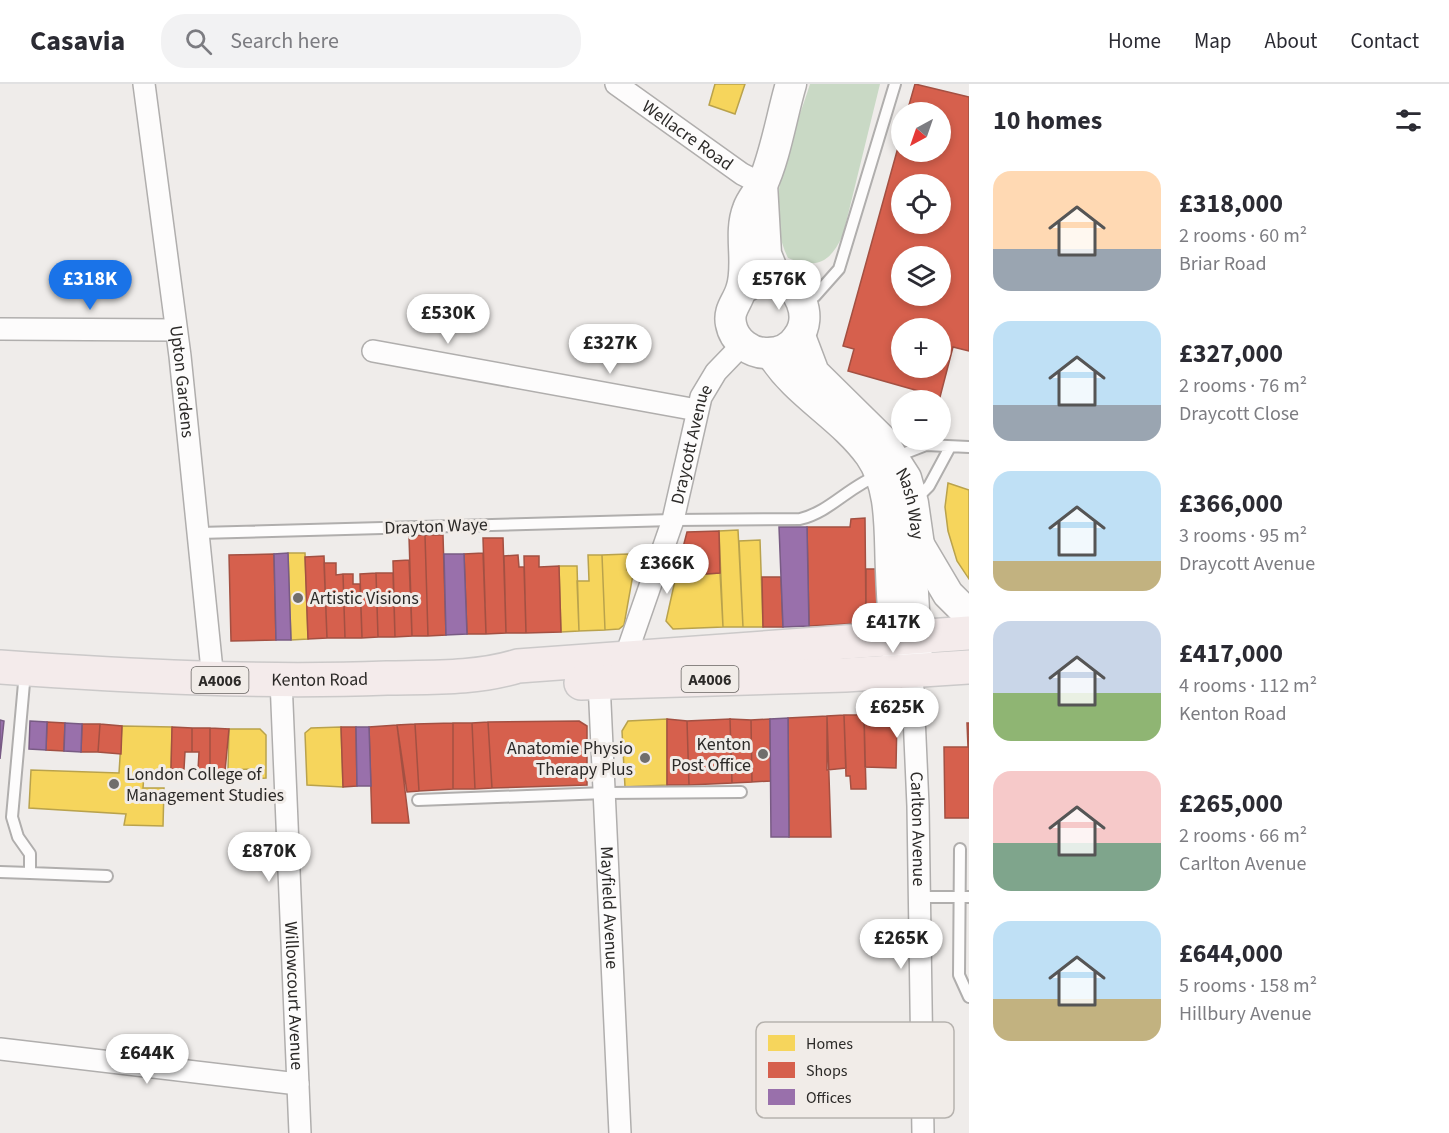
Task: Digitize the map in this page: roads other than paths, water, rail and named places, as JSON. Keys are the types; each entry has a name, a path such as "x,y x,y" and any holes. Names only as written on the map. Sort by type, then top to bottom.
{"main road":[{"name":"Kenton Road","path":"13,668 213,680 493,674 518,666 969,633"},
{"name":"Kenton Road","path":"493,674 519,687 599,682 844,675 969,667"}],"street":[{"name":"Upton Gardens","path":"144,84 176,330 213,680"},
{"path":"741,290 764,278 776,279 792,289 803,305 805,316 800,336 787,349 761,353 743,344 731,326 730,316 741,290 744,223 752,179 791,84"},
{"name":"Wellacre Road","path":"620,85 752,179"},
{"path":"752,179 766,255 776,279"},
{"path":"0,329 176,330"},
{"name":"Nash Way","path":"800,336 814,373 869,425 887,466 888,503 905,636"},
{"name":"Draycott Avenue","path":"625,658 673,520 697,410 707,384 743,344"},
{"path":"373,351 697,410"},
{"name":"Nash Way","path":"771,353 784,374 856,439 870,456 906,478 920,545 912,576 905,636"},
{"path":"920,545 948,594 969,615"},
{"path":"905,636 910,670"},
{"name":"Carlton Avenue","path":"910,670 917,727 921,1022"},
{"name":"Willowcourt Avenue","path":"281,680 300,1133"},
{"name":"Mayfield Avenue","path":"599,682 620,1133"},
{"path":"0,1048 298,1084"},
{"name":"Carlton Avenue","path":"922,1118 922,1133"}],"lane":[{"path":"803,305 816,296 839,269 895,84"},
{"name":"Drayton Waye","path":"951,447 969,447"},
{"name":"Drayton Waye","path":"199,533 673,520 800,519 817,514 851,489 917,450"},
{"path":"913,503 929,486 948,450"},
{"path":"13,668 12,817 18,837 30,854 30,873"},
{"path":"418,800 604,793 741,792"},
{"path":"960,849 964,896 959,975 969,997"},
{"path":"0,872 107,876"},
{"path":"920,897 964,896"}],"place":[{"name":"Artistic Visions","path":"298,598"},
{"name":"Kenton Post Office","path":"763,754"},
{"name":"Anatomie Physio Therapy Plus","path":"645,758"},
{"name":"London College of Management Studies","path":"114,784"}]}
